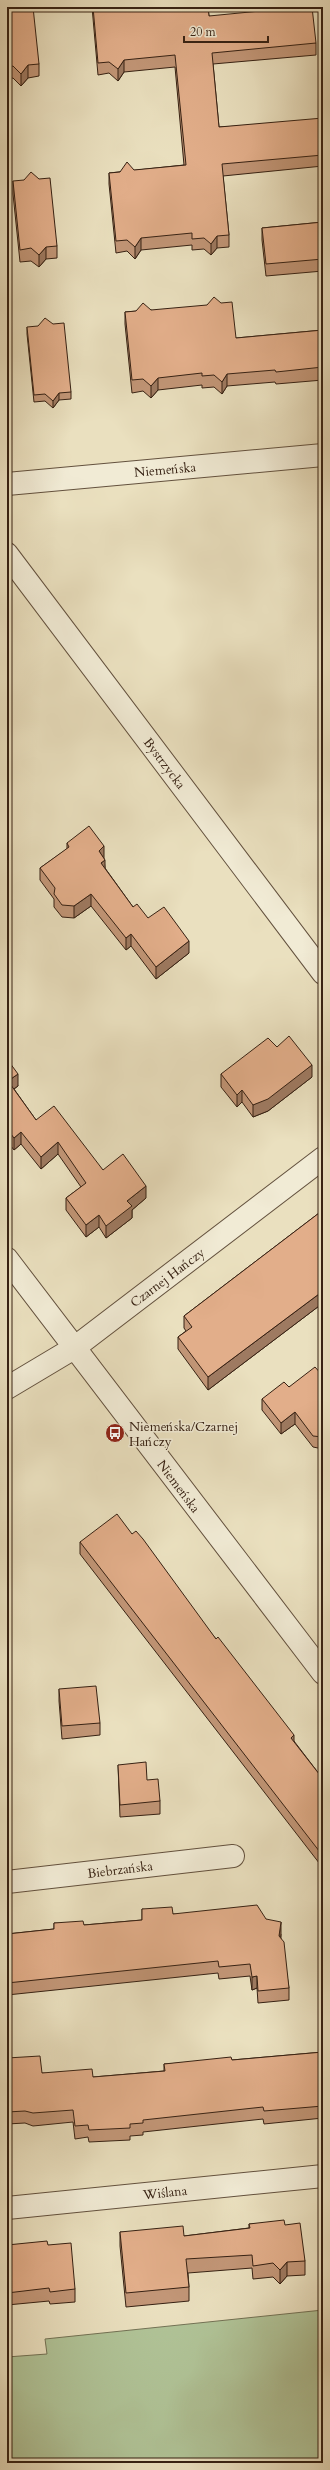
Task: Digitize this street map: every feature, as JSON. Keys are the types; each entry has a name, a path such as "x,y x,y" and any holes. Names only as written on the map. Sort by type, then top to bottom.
{"street":[{"name":"Niemeńska","path":"7,484 323,455"},
{"name":"Bystrzycka","path":"7,554 323,973"},
{"name":"Czarnej Hańczy","path":"7,1388 74,1348 323,1158"},
{"name":"Niemeńska","path":"7,1259 323,1673"},
{"name":"Biebrzańska","path":"7,1882 233,1856"},
{"name":"Wiślana","path":"7,2208 323,2176"}],"green space":[{"path":"323,2310 323,2463 7,2463 7,2357 47,2354 45,2339"}],"building":[{"path":"7,7 33,7 39,64 28,65 21,74 13,66 7,67"},
{"path":"93,7 208,7 209,16 312,7 316,43 212,53 219,127 323,118 323,155 222,164 229,235 217,236 211,244 204,238 192,239 192,233 141,238 135,247 127,240 116,241 109,173 120,172 127,162 134,170 186,165 175,55 124,60 118,69 109,62 98,63"},
{"path":"31,172 39,179 50,178 57,246 46,247 39,255 31,248 20,250 13,181 24,180"},
{"path":"323,222 323,259 266,264 262,228"},
{"path":"214,297 221,303 232,302 236,338 323,330 323,367 276,372 275,370 227,374 222,382 214,375 202,376 202,373 158,378 151,386 143,379 132,380 125,312 136,311 143,303 151,310 207,305"},
{"path":"45,318 53,324 64,323 71,392 59,393 53,401 45,394 34,395 27,327 38,326"},
{"path":"89,826 104,846 99,851 105,860 101,863 133,907 137,904 148,918 164,907 189,941 156,967 131,934 126,938 91,894 74,906 62,905 54,894 55,888 40,868 69,847 67,843"},
{"path":"289,1036 312,1065 268,1099 253,1105 242,1090 237,1095 221,1074 268,1038 277,1047"},
{"path":"7,1059 18,1074 8,1081 36,1120 54,1106 103,1170 123,1154 146,1186 127,1201 132,1206 106,1226 99,1215 86,1225 66,1198 86,1183 58,1142 41,1157 21,1132 14,1138 7,1129"},
{"path":"323,1210 323,1291 208,1377 178,1337 192,1327 184,1316"},
{"path":"315,1367 323,1376 323,1437 313,1436 295,1412 281,1423 262,1399 284,1382 289,1387"},
{"path":"117,1514 132,1534 136,1531 143,1539 216,1639 218,1637 294,1735 291,1738 323,1779 323,1856 80,1542"},
{"path":"96,1686 100,1723 62,1726 59,1689"},
{"path":"146,1762 147,1780 158,1779 160,1801 120,1805 118,1765"},
{"path":"257,1905 266,1919 281,1922 279,1936 284,1942 289,1988 258,1991 257,1976 252,1977 250,1964 219,1967 218,1961 7,1983 7,1934 54,1929 54,1923 83,1921 84,1925 142,1920 142,1909 172,1907 173,1914"},
{"path":"323,2052 323,2106 264,2111 263,2107 143,2120 143,2123 130,2124 130,2128 89,2130 88,2125 75,2126 73,2110 33,2113 25,2111 7,2112 7,2058 40,2056 42,2073 92,2069 93,2077 165,2071 164,2064 231,2057 232,2060"},
{"path":"284,2220 285,2225 300,2223 305,2261 287,2262 280,2270 273,2263 253,2266 252,2255 186,2259 189,2287 126,2293 120,2232 183,2226 184,2236 250,2228 249,2224"},
{"path":"47,2241 48,2245 71,2243 75,2289 50,2292 49,2288 7,2293 7,2245"}],"place":[{"name":"Niemeńska/Czarnej Hańczy","path":"115,1433"}]}
